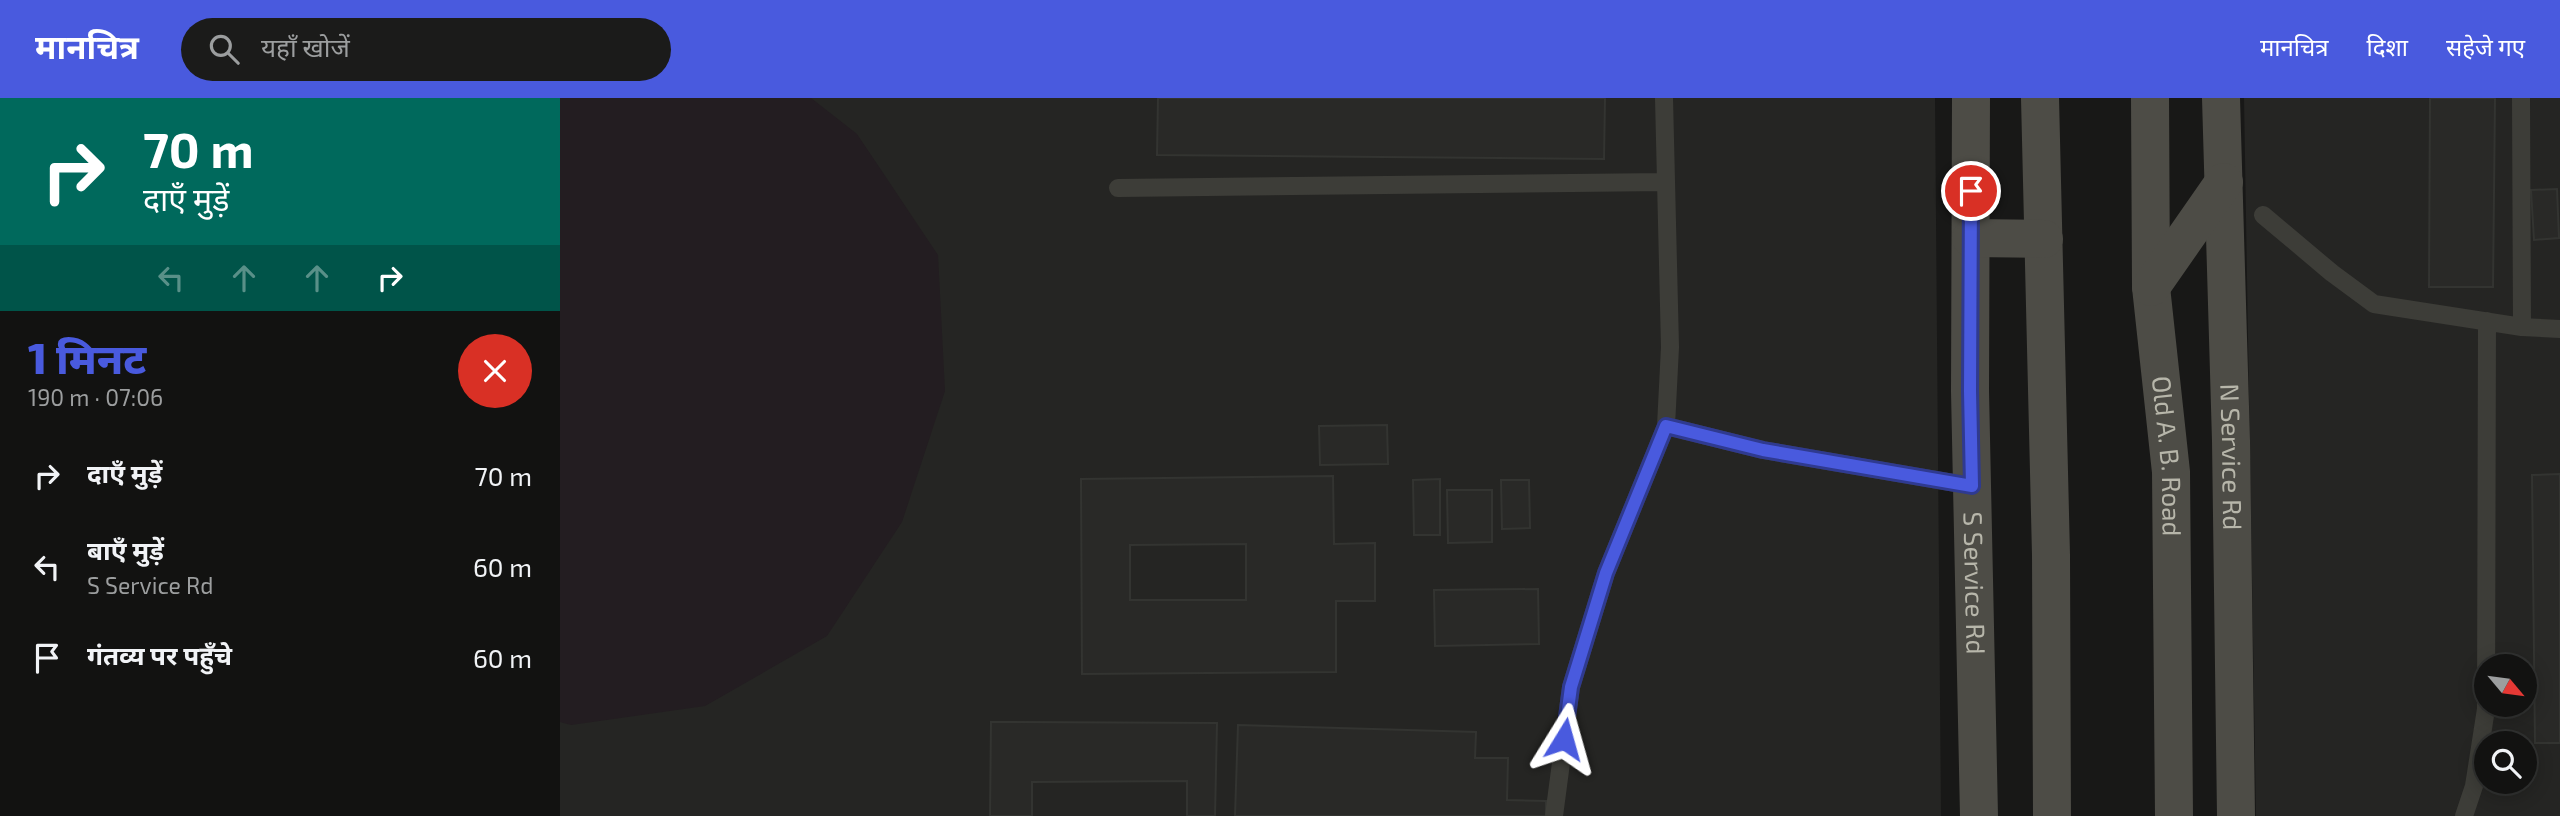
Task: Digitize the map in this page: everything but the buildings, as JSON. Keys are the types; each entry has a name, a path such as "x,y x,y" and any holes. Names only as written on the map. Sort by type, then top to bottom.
{"street":[{"name":"S Service Rd","path":"1971,98 1972,486 1979,816"},
{"path":"2040,98 2051,555 2052,816"},
{"name":"Old A. B. Road","path":"2150,98 2151,288 2171,472 2174,816"},
{"name":"N Service Rd","path":"2221,98 2231,441 2236,816"},
{"path":"2151,288 2224,182"},
{"path":"1971,238 2043,239"}],"lane":[{"path":"1555,816 1571,687 1606,573 1666,426 1670,347 1664,98"},
{"path":"2521,98 2522,327"},
{"path":"1118,188 1666,182"},
{"path":"2263,215 2374,304 2522,327 2560,329"},
{"path":"2464,816 2474,786 2486,709 2487,321"},
{"path":"1666,426 1763,450 1972,486"}],"shaded area":[{"path":"560,98 1935,98 1941,816 560,816"},
{"path":"560,98 811,98 857,134 938,255 945,391 902,522 827,636 705,706 571,725 560,722"},
{"path":"2244,98 2560,98 2560,816 2256,816"}],"route":[{"path":"1564,739 1571,687 1606,573 1666,426 1763,450 1972,486 1971,191"}]}
